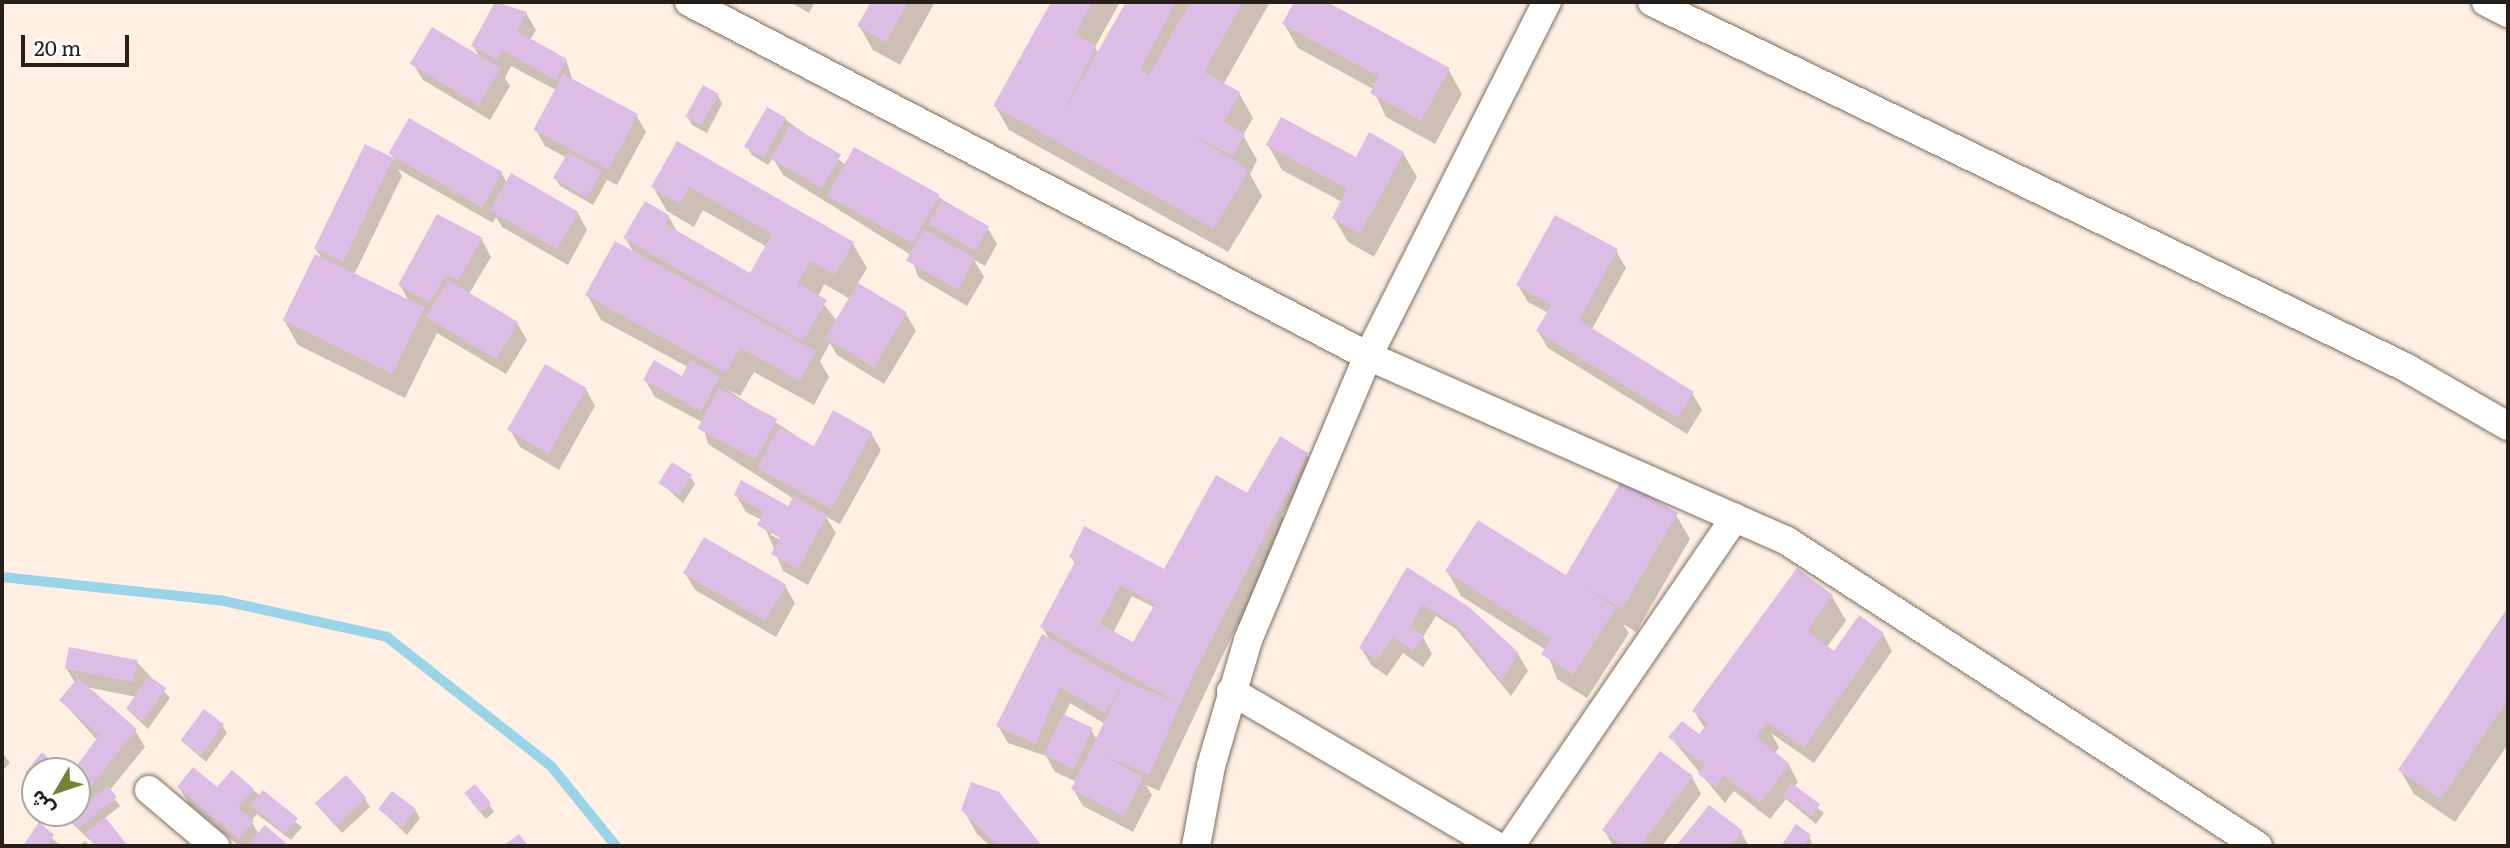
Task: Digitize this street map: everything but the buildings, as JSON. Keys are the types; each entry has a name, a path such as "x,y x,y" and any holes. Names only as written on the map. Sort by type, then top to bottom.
{"street":[{"path":"689,2 1368,356 1787,541 2258,846"},
{"path":"1196,846 1230,691 1368,356 1547,2"},
{"path":"1651,2 1686,7 2406,368 2508,426"},
{"path":"2486,2 2508,13"},
{"path":"1510,846 1735,518"},
{"path":"1230,691 1496,846"},
{"path":"149,790 215,846"}],"waterway":[{"path":"2,577 219,600 387,637 551,766 616,846"}]}
